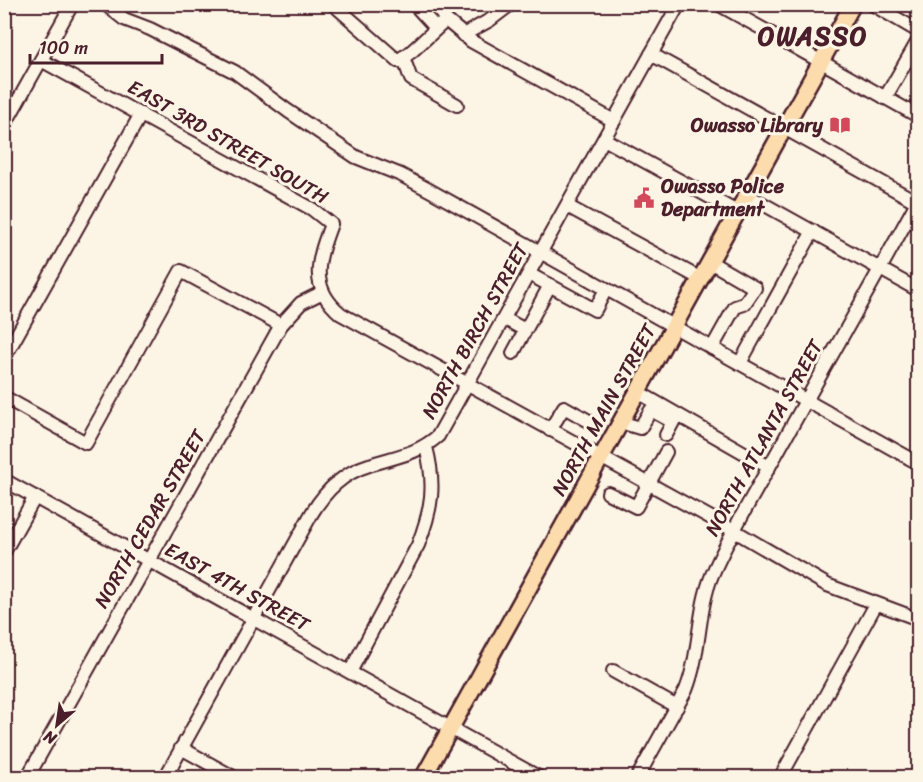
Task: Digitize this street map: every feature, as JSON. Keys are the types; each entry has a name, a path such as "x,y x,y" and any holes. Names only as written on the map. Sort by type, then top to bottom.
{"main road":[{"name":"NORTH MAIN STREET","path":"423,777 854,4"}],"street":[{"path":"105,4 124,19 150,29 228,68 356,157 401,175 431,191 918,463"},
{"path":"333,4 398,61 436,28 440,12 450,4"},
{"path":"414,4 436,28"},
{"path":"463,35 490,21 511,4"},
{"name":"NORTH BIRCH STREET","path":"165,777 315,507 328,490 357,469 426,447 438,436 679,4"},
{"path":"718,4 918,116"},
{"path":"872,4 918,31"},
{"path":"4,126 70,8"},
{"path":"440,12 463,35 496,56 614,121"},
{"path":"885,98 918,41"},
{"path":"651,54 918,201"},
{"path":"403,57 411,79 457,105"},
{"name":"EAST 3RD STREET SOUTH","path":"41,60 312,209 331,224 324,241 319,271 318,280 321,293"},
{"path":"4,358 141,114"},
{"path":"604,139 737,212"},
{"path":"747,195 918,290"},
{"name":"NORTH ATLANTA STREET","path":"637,777 677,707 692,675 706,591 734,530 918,201"},
{"path":"567,206 701,279"},
{"path":"740,363 813,231"},
{"path":"710,262 755,288 744,304 735,307 712,348"},
{"path":"4,397 86,443 181,271 281,325"},
{"path":"530,274 595,310 606,289"},
{"path":"513,353 550,285"},
{"path":"321,293 341,314 648,485 734,530 827,585 918,619"},
{"name":"NORTH CEDAR STREET","path":"27,777 281,325 301,303 321,293"},
{"path":"505,319 525,330"},
{"path":"638,392 769,467"},
{"path":"550,430 564,407 596,425"},
{"path":"620,422 640,428 651,410 673,422 666,435"},
{"path":"350,672 425,528 433,496 426,447"},
{"path":"609,493 636,507 666,452"},
{"name":"EAST 4TH STREET","path":"4,480 540,777"},
{"path":"4,552 35,497"},
{"path":"780,777 876,603"},
{"path":"613,671 677,707"},
{"path":"181,748 235,777"}],"place":[{"name":"Owasso Library","path":"840,125"},
{"name":"Owasso Police Department","path":"644,198"}],"district":[{"name":"OWASSO","path":"813,36"}]}
